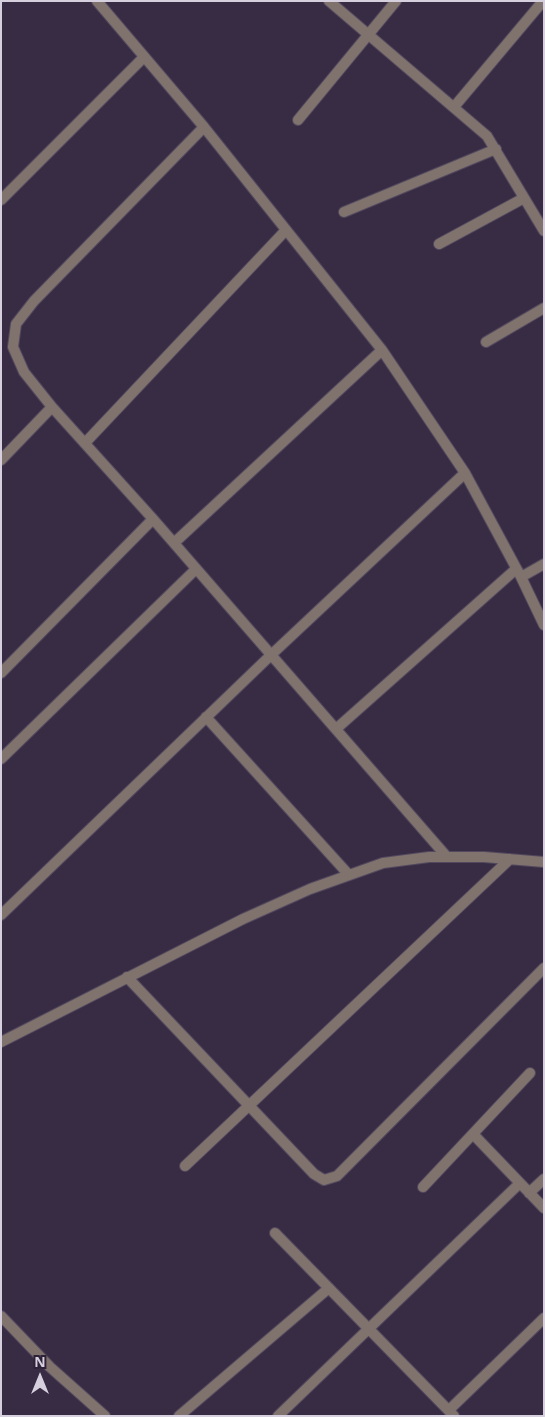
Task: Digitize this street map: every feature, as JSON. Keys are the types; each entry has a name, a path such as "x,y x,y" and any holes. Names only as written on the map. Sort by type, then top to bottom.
{"street":[{"path":"97,1 204,127 382,350 466,473 544,625"},
{"path":"329,1 487,136 496,148 544,231"},
{"path":"298,120 396,1"},
{"path":"454,107 543,1"},
{"path":"1,200 144,57"},
{"path":"204,127 34,301 16,324 13,347 24,372 52,407 153,519 447,857"},
{"path":"344,212 496,148"},
{"path":"438,244 524,198"},
{"path":"85,443 286,230"},
{"path":"486,342 544,308"},
{"path":"174,543 382,350"},
{"path":"1,460 52,407"},
{"path":"1,915 271,655 466,473"},
{"path":"1,672 153,519"},
{"path":"336,729 518,573 544,564"},
{"path":"1,759 196,569"},
{"path":"206,717 349,875"},
{"path":"1,1042 243,919 310,889 349,875 383,864 430,857 484,857 544,862"},
{"path":"185,1166 510,859"},
{"path":"127,978 314,1174 324,1180 337,1176 544,968"},
{"path":"423,1187 530,1073"},
{"path":"473,1134 544,1208"},
{"path":"529,1193 544,1178"},
{"path":"278,1416 520,1183"},
{"path":"275,1233 451,1413 544,1318"},
{"path":"179,1416 329,1288"},
{"path":"1,1316 50,1367 105,1416"}]}
